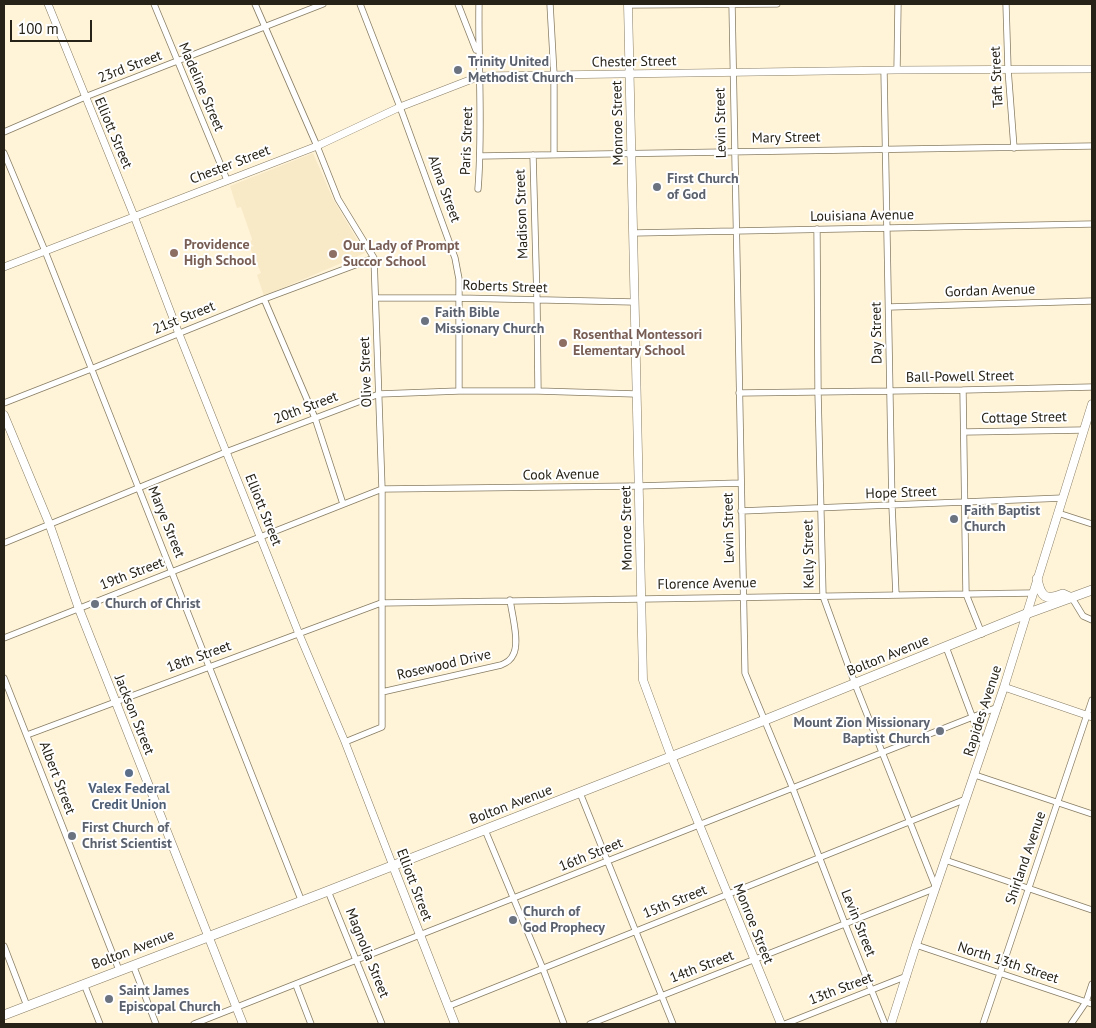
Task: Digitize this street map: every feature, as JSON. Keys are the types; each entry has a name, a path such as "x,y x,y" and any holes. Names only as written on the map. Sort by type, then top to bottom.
{"main road":[{"name":"Monroe Street","path":"628,4 643,680 671,756 781,1024"},
{"name":"Rapides Avenue","path":"891,1024 916,945 998,707 1092,404"},
{"name":"Jackson Street","path":"4,415 49,523 78,609 243,1024"},
{"path":"1037,579 1040,591 1048,597 1063,594 1072,598"},
{"name":"Bolton Avenue","path":"4,1015 302,902 982,634 1026,614 1092,590"},
{"name":"Elliott Street","path":"393,866 449,1006 454,1024"}],"street":[{"name":"Elliott Street","path":"48,4 134,216 298,634 345,742 393,866"},
{"name":"Madeline Street","path":"154,4 227,180"},
{"name":"Olive Street","path":"255,4 338,199 374,258 382,489 382,727 345,742"},
{"name":"23rd Street","path":"4,132 323,4"},
{"name":"Alma Street","path":"360,4 455,258 459,279 459,392"},
{"path":"458,4 478,54"},
{"name":"Paris Street","path":"478,189 480,156 479,4"},
{"path":"550,4 554,75 554,155"},
{"path":"628,4 777,4"},
{"path":"897,70 898,4"},
{"name":"Taft Street","path":"1006,4 1008,69 1014,148"},
{"name":"Levin Street","path":"732,5 742,596 745,673 886,1024"},
{"name":"Chester Street","path":"4,267 317,146 400,107 480,76 1092,69"},
{"name":"Day Street","path":"884,71 892,506 896,595"},
{"name":"Mary Street","path":"480,156 1092,146"},
{"name":"Marye Street","path":"4,153 45,251 302,902"},
{"name":"Madison Street","path":"533,155 538,300 538,391"},
{"name":"Louisiana Avenue","path":"633,233 1092,224"},
{"name":"Kelly Street","path":"817,230 818,392 823,596 855,684 936,888"},
{"name":"21st Street","path":"4,403 91,370 264,298 374,258"},
{"path":"264,298 315,418 344,504"},
{"name":"Roberts Street","path":"376,298 634,302"},
{"name":"Gordan Avenue","path":"888,307 1092,301"},
{"name":"Ball-Powell Street","path":"739,393 1092,387"},
{"path":"964,390 966,594 982,634"},
{"name":"20th Street","path":"4,542 226,452 379,394 538,391 636,394"},
{"name":"Cottage Street","path":"964,432 1084,430"},
{"name":"Cook Avenue","path":"382,489 740,483"},
{"name":"19th Street","path":"4,638 382,489"},
{"name":"Hope Street","path":"741,511 1063,498"},
{"path":"1058,513 1092,524"},
{"name":"Florence Avenue","path":"381,603 1033,592"},
{"path":"1072,598 1078,611 1083,616 1092,620"},
{"name":"Rosewood Drive","path":"382,692 501,665 509,661 514,655 516,645 510,600"},
{"name":"18th Street","path":"26,735 381,603"},
{"path":"946,647 984,748"},
{"name":"Albert Street","path":"4,678 6,691 26,735 119,970"},
{"path":"1004,687 1090,716"},
{"name":"Shirland Avenue","path":"983,1024 1058,802 1090,716 1092,700"},
{"name":"16th Street","path":"194,1024 998,707"},
{"path":"975,774 1092,814"},
{"path":"580,793 606,862 673,1024"},
{"name":"15th Street","path":"449,1006 966,798"},
{"path":"484,830 543,969 564,1024"},
{"path":"945,860 1092,910"},
{"name":"14th Street","path":"590,1024 936,888"},
{"name":"Magnolia Street","path":"328,891 382,1024"},
{"name":"North 13th Street","path":"916,945 1089,1003"},
{"path":"4,946 27,1006"},
{"path":"133,965 156,1024"},
{"name":"13th Street","path":"785,1024 906,976"},
{"path":"84,984 100,1024"},
{"path":"1071,1024 1089,1003 1092,984"},
{"path":"296,985 311,1024"}],"shaded area":[{"path":"313,153 333,199 365,253 264,296 257,275 261,273 250,248 254,246 250,243 252,239 241,207 237,208 230,186"}],"place":[{"name":"Trinity United Methodist Church","path":"458,70"},
{"name":"First Church of God","path":"657,187"},
{"name":"Providence High School","path":"174,253"},
{"name":"Our Lady of Prompt Succor School","path":"333,254"},
{"name":"Faith Bible Missionary Church","path":"425,321"},
{"name":"Rosenthal Montessori Elementary School","path":"563,343"},
{"name":"Faith Baptist Church","path":"954,519"},
{"name":"Church of Christ","path":"95,604"},
{"name":"Mount Zion Missionary Baptist Church","path":"940,731"},
{"name":"Valex Federal Credit Union","path":"129,773"},
{"name":"First Church of Christ Scientist","path":"72,836"},
{"name":"Church of God Prophecy","path":"513,920"},
{"name":"Saint James Episcopal Church","path":"109,999"}]}
